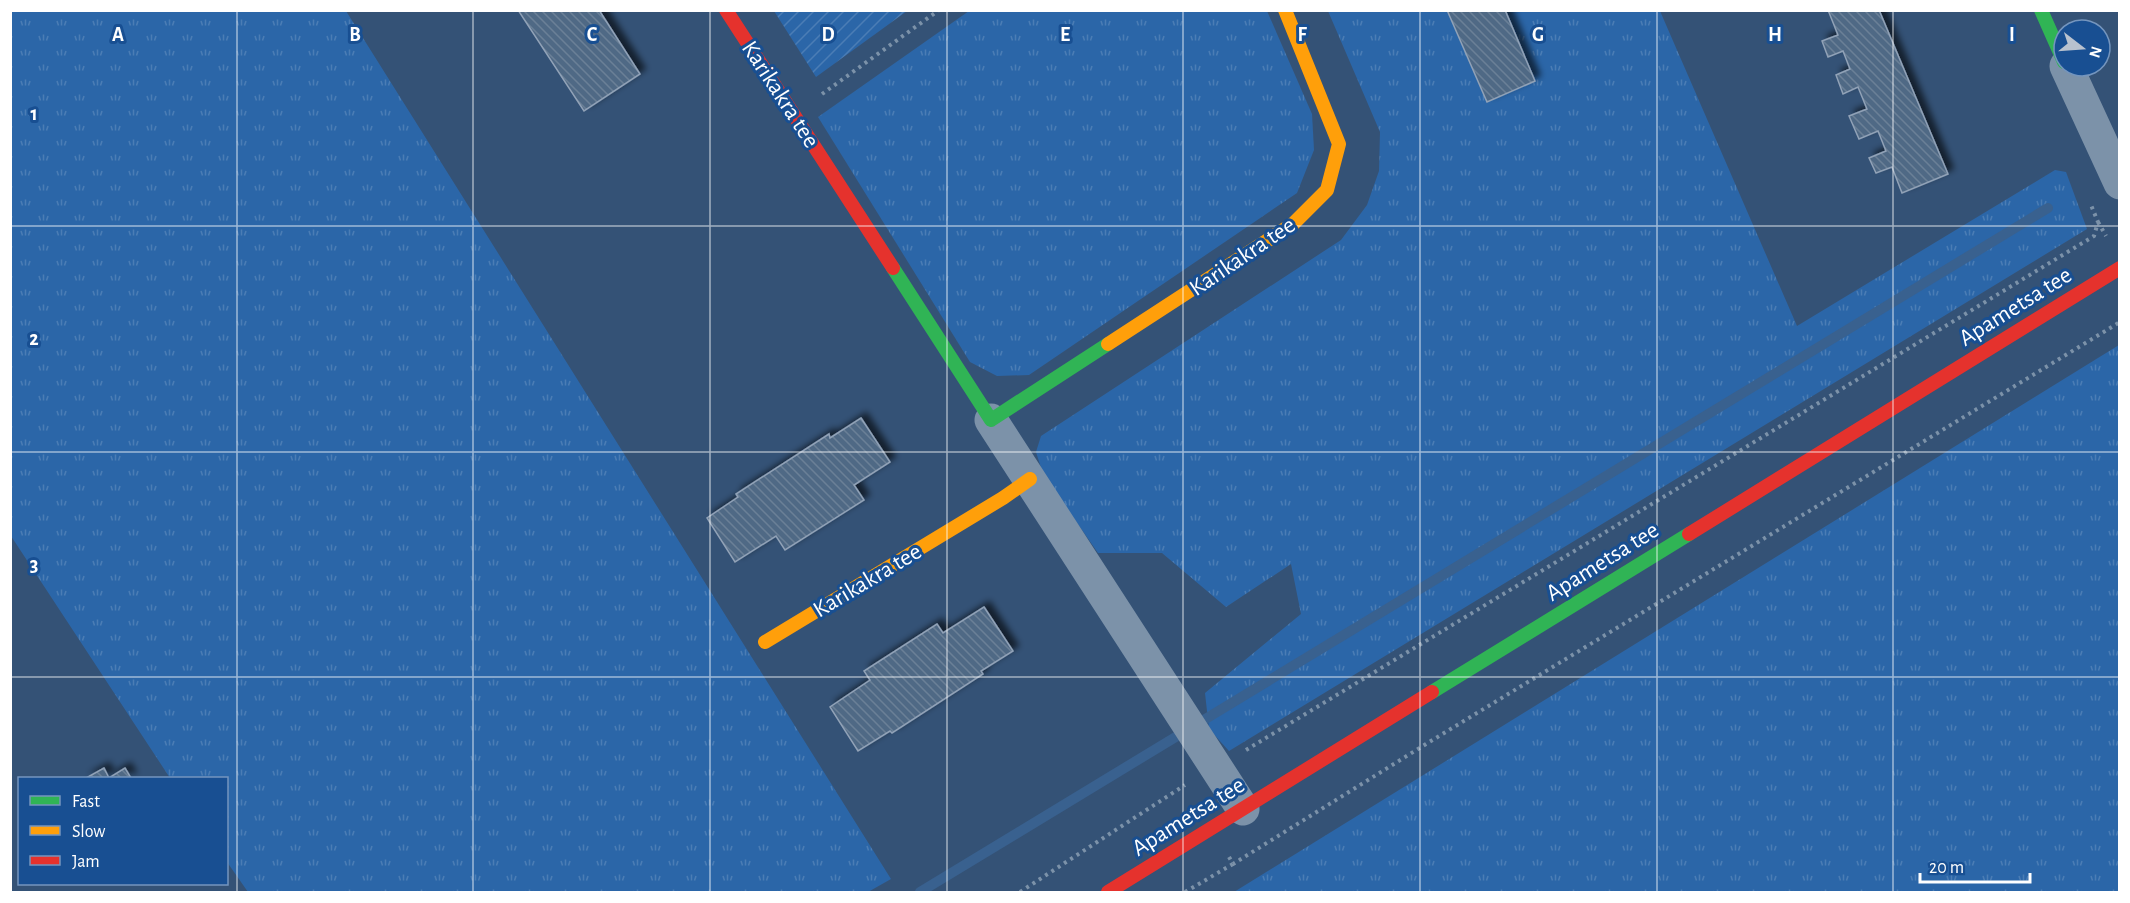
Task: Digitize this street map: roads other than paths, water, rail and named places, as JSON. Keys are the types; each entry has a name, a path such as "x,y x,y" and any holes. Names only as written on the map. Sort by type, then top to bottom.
{"street":[{"name":"Karikakra tee","path":"726,10 1243,809"},
{"name":"Karikakra tee","path":"992,420 1294,223 1328,190 1339,144 1285,10"},
{"path":"2041,10 2052,35"},
{"path":"2071,78 2120,183"},
{"name":"Apametsa tee","path":"1108,892 2120,268"},
{"name":"Karikakra tee","path":"765,642 1004,498 1030,479"}],"waterway":[{"path":"920,892 2048,208"}]}
